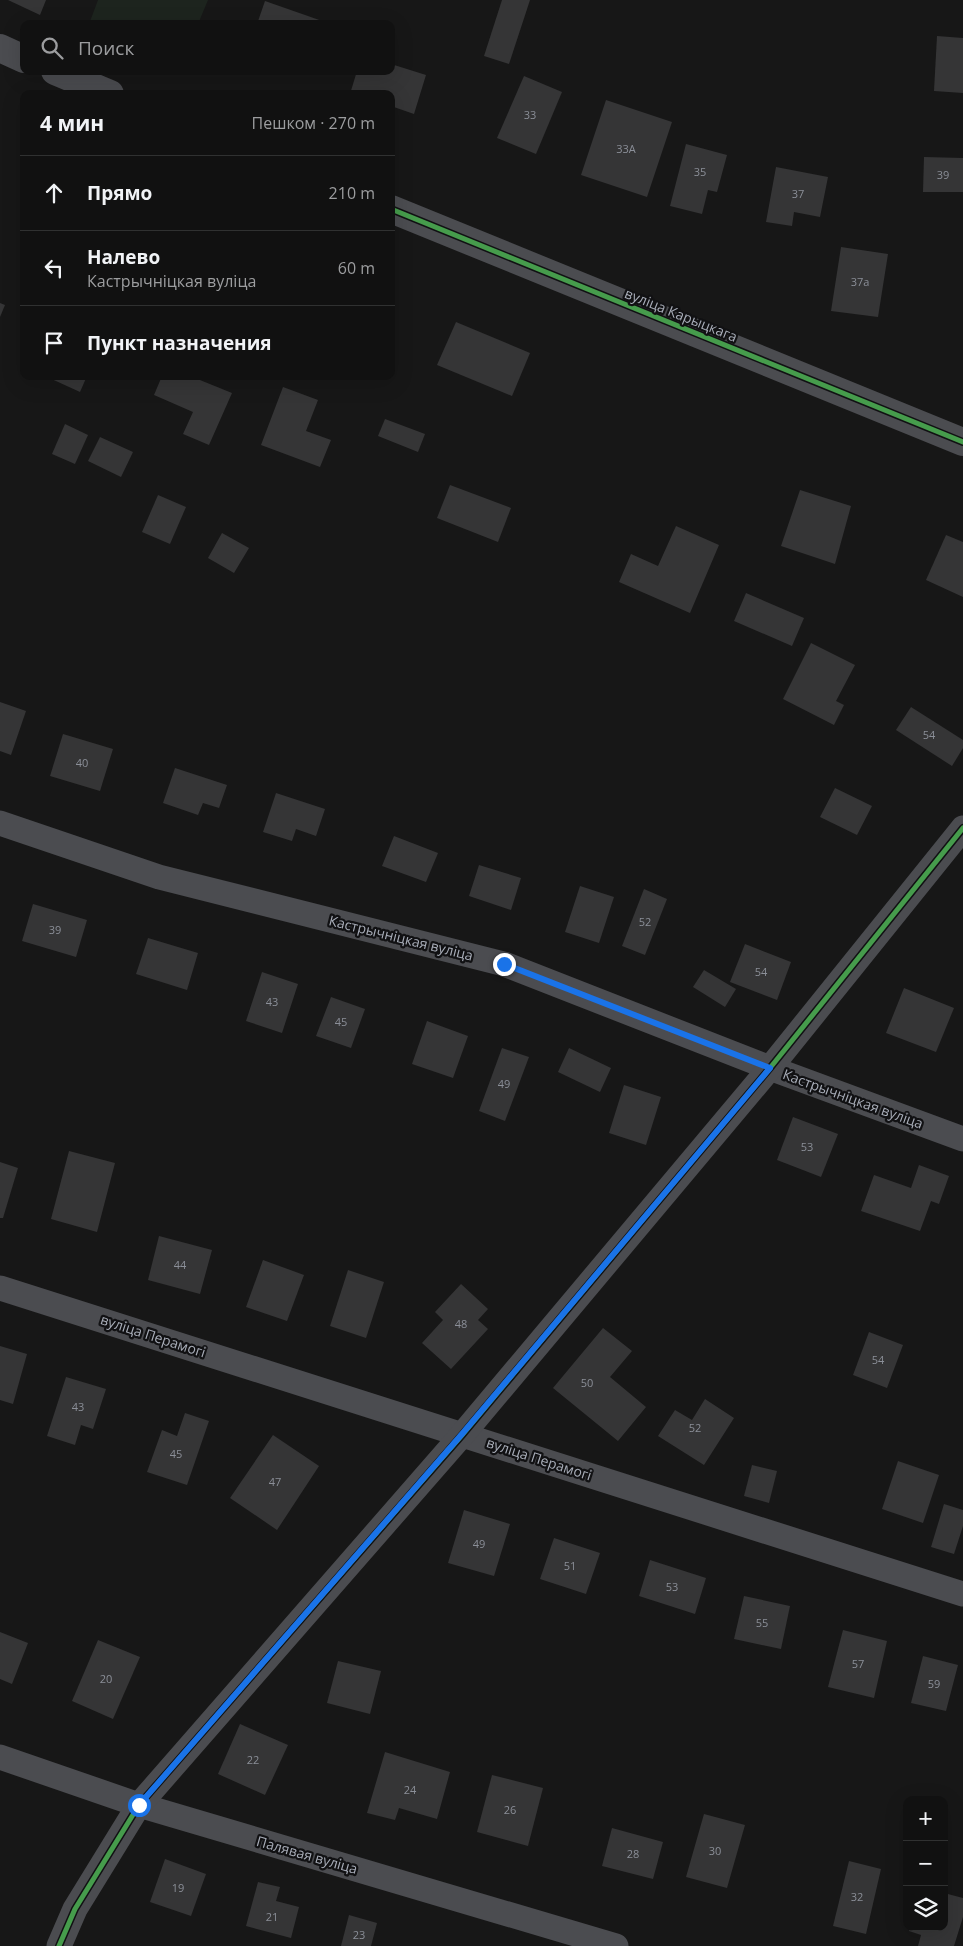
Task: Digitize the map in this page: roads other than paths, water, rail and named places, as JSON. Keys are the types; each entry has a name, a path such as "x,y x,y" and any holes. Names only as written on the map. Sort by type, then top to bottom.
{"street":[{"path":"0,48 20,56"},
{"path":"64,75 100,90"},
{"name":"вуліца Карыцкага","path":"395,210 963,442"},
{"name":"Кастрычніцкая вуліца","path":"0,823 159,877 504,964 770,1068 963,1139"},
{"path":"59,1946 75,1909 139,1805 462,1434 770,1068 963,828"},
{"name":"вуліца Перамогі","path":"0,1288 963,1594"},
{"name":"Палявая вуліца","path":"0,1757 139,1805 616,1946"}]}
